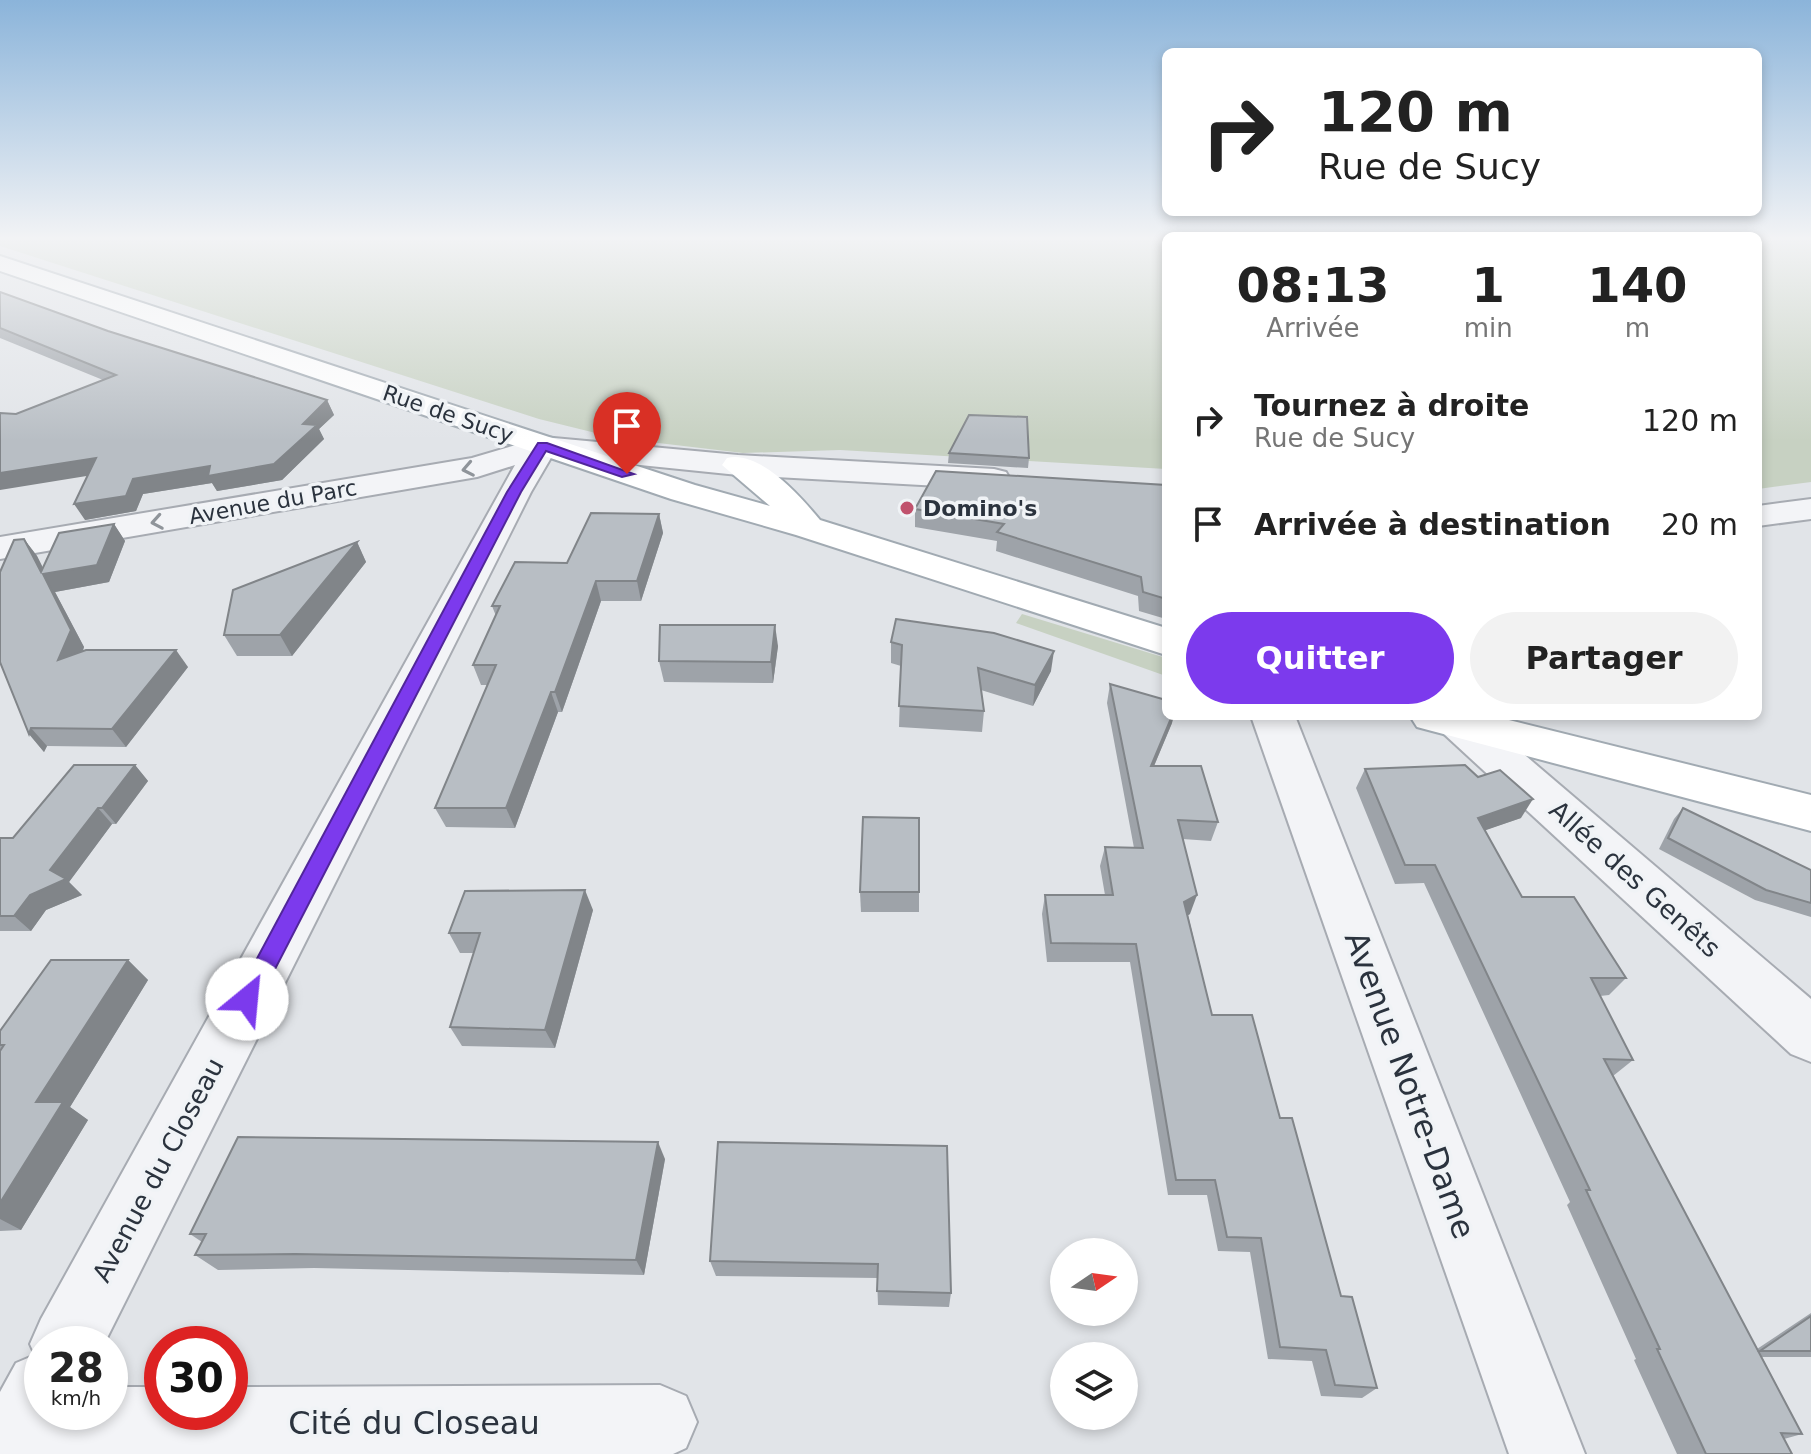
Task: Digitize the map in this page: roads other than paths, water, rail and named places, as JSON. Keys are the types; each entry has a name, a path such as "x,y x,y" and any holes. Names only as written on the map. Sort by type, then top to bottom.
{"main road":[{"name":"Rue de Sucy","path":"124,305 683,492 808,528 1162,641"},
{"path":"738,465 776,492 808,528"},
{"path":"1450,720 1811,813"}],"street":[{"path":"543,446 738,465 1030,481"},
{"name":"Avenue du Parc","path":"0,548 477,467 543,446"},
{"name":"Avenue du Closeau","path":"75,1326 514,492 543,446"},
{"path":"683,492 745,495 776,492 857,471"},
{"path":"1762,515 1811,509"},
{"name":"Avenue Notre-Dame","path":"1274,720 1547,1454"},
{"name":"Allée des Genêts","path":"1447,720 1811,1035"},
{"name":"Cité du Closeau","path":"128,1423 660,1422"}],"place":[{"name":"Domino's","path":"907,508"}]}
